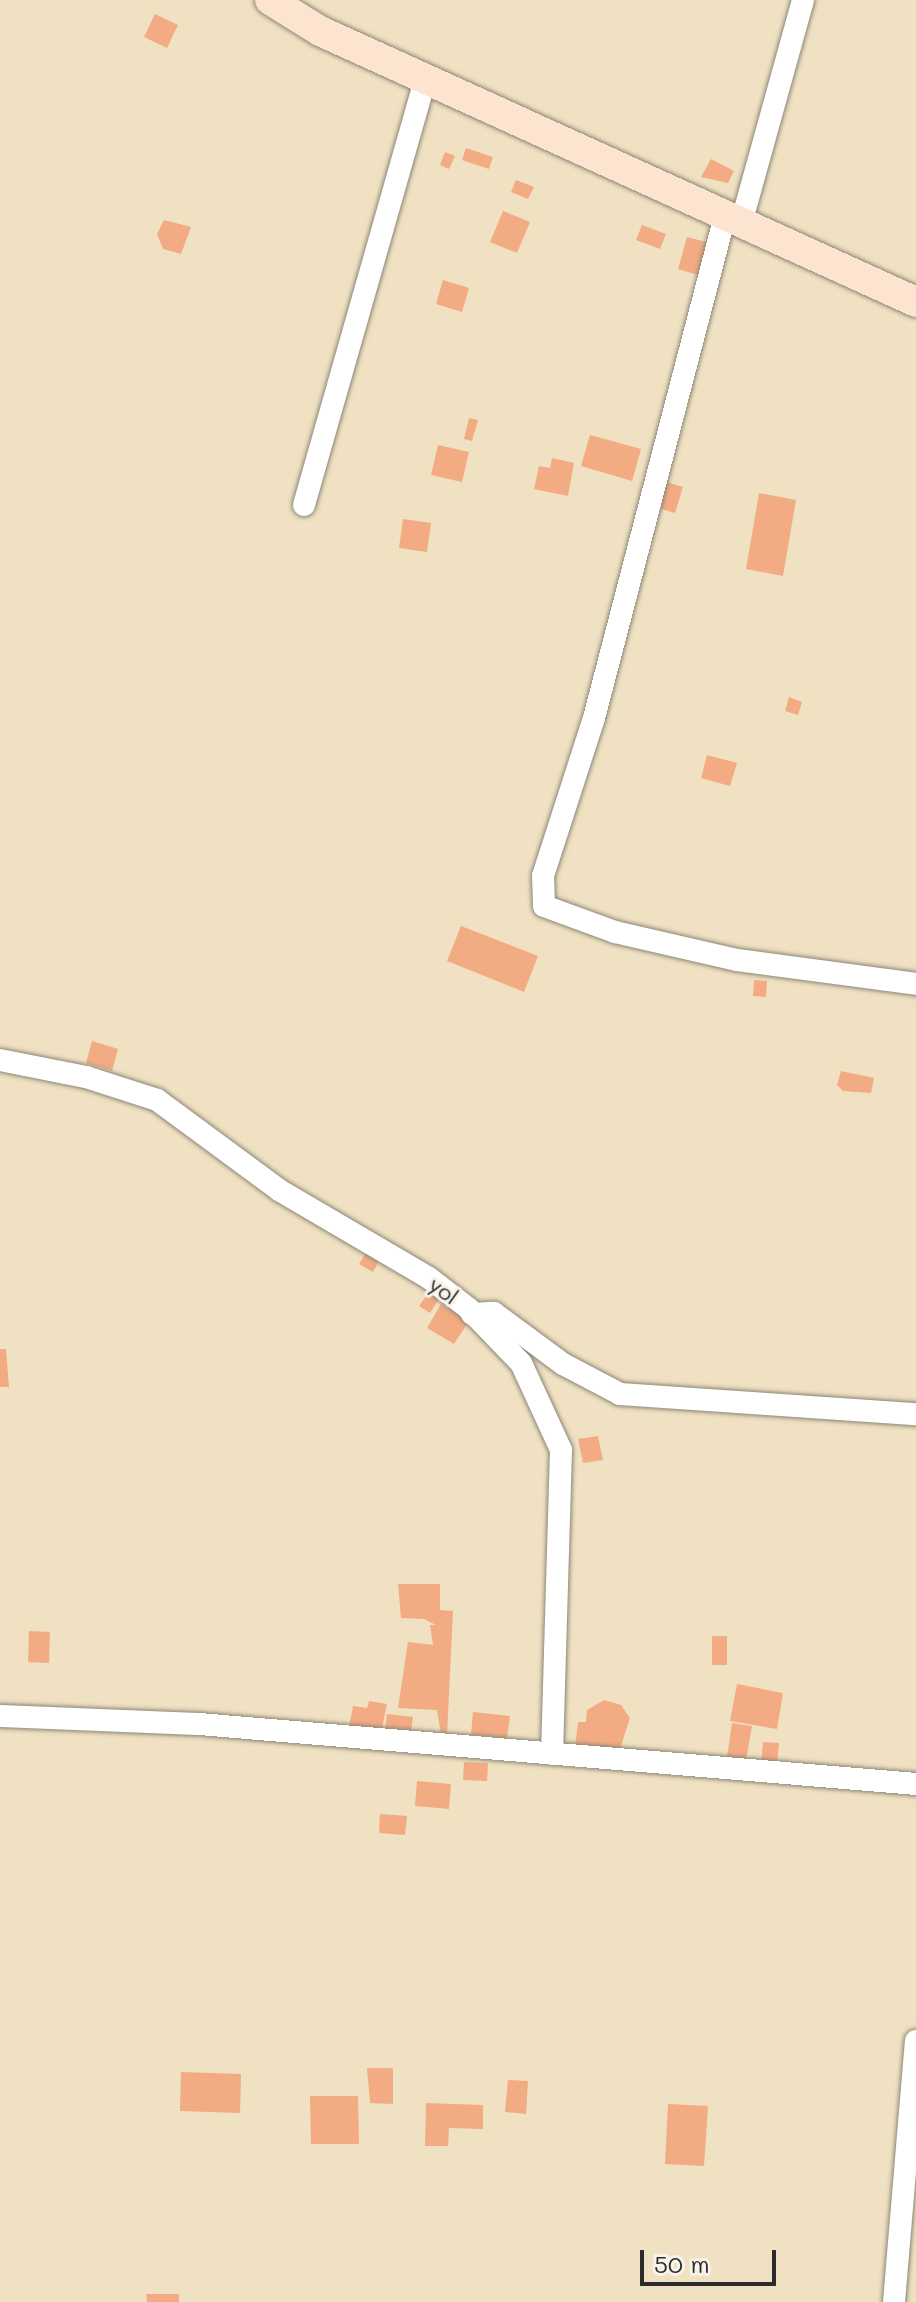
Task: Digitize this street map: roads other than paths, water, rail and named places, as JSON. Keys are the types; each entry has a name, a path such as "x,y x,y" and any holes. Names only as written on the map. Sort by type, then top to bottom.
{"main road":[{"path":"270,0 320,31 734,216 916,302"}],"street":[{"path":"803,0 734,216 594,718 543,876 544,906 615,932 737,960 916,984"},
{"path":"304,505 425,79"},
{"name":"yol","path":"0,1060 86,1077 157,1100 279,1190 429,1278 472,1314 521,1363 561,1450 552,1754"},
{"path":"472,1314 494,1313 563,1364 620,1394 916,1414"},
{"path":"0,1716 199,1724 916,1784"},
{"path":"894,2302 916,2041"}]}
